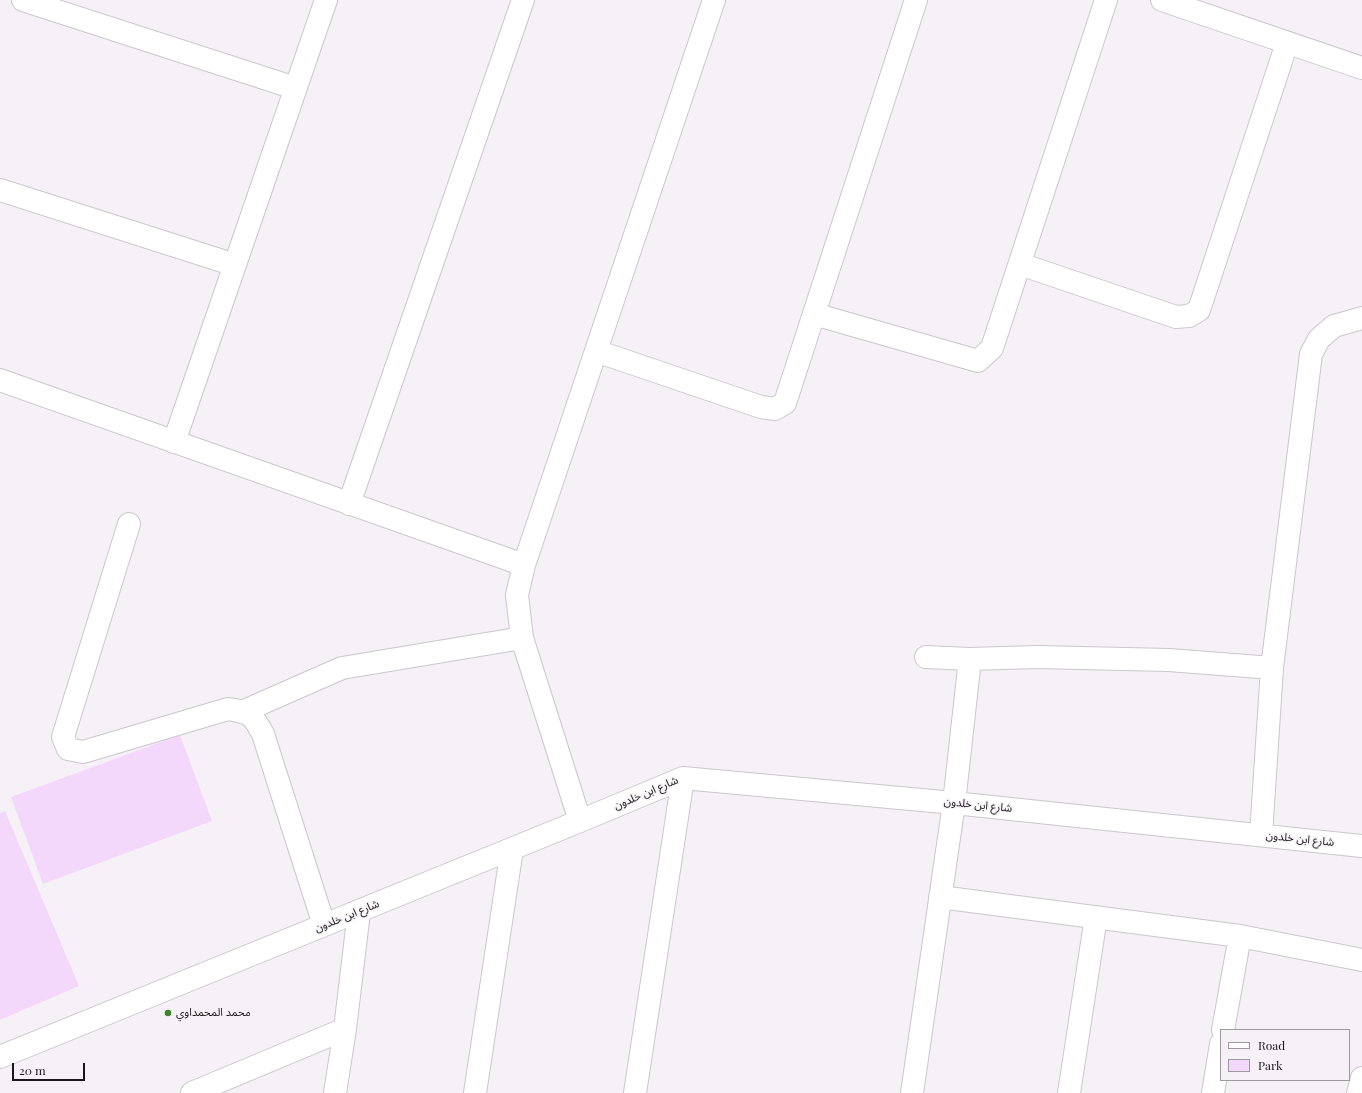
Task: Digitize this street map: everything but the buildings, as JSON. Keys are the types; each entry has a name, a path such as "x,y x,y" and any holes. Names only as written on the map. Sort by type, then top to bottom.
{"street":[{"path":"23,0 295,88"},
{"path":"174,442 326,0"},
{"path":"349,504 523,0"},
{"path":"580,821 522,638 517,595 524,566 714,0"},
{"path":"596,351 761,407 775,408 786,403 916,0"},
{"path":"814,314 978,361 992,348 1106,0"},
{"path":"1162,0 1362,68"},
{"path":"1020,264 1176,317 1189,316 1199,310 1287,43"},
{"path":"0,190 235,265"},
{"path":"1261,835 1272,668 1311,354 1319,339 1334,326 1362,318"},
{"path":"0,380 524,566"},
{"path":"129,524 63,737 68,749 83,752 228,709 244,711 255,719 263,734 324,925"},
{"path":"244,711 342,668 522,638"},
{"path":"926,657 970,659 1037,657 1169,660 1272,668"},
{"path":"912,1093 954,803 970,659"},
{"path":"635,1093 683,778"},
{"name":"شارع ابن خلدون","path":"0,1057 683,778 954,803 1362,846"},
{"path":"475,1093 512,849"},
{"path":"940,897 1240,936 1362,960"},
{"path":"335,1093 345,1029 358,912"},
{"path":"1069,1093 1096,917"},
{"path":"1223,1029 1240,936"},
{"path":"192,1093 345,1029"},
{"path":"1213,1093 1220,1050"},
{"path":"1358,1093 1362,1078"}],"green space":[{"path":"180,735 212,821 43,884 11,797"},
{"path":"5,811 79,986 0,1020 0,813"}],"place":[{"name":"محمد المحمداوي","path":"168,1013"}]}
